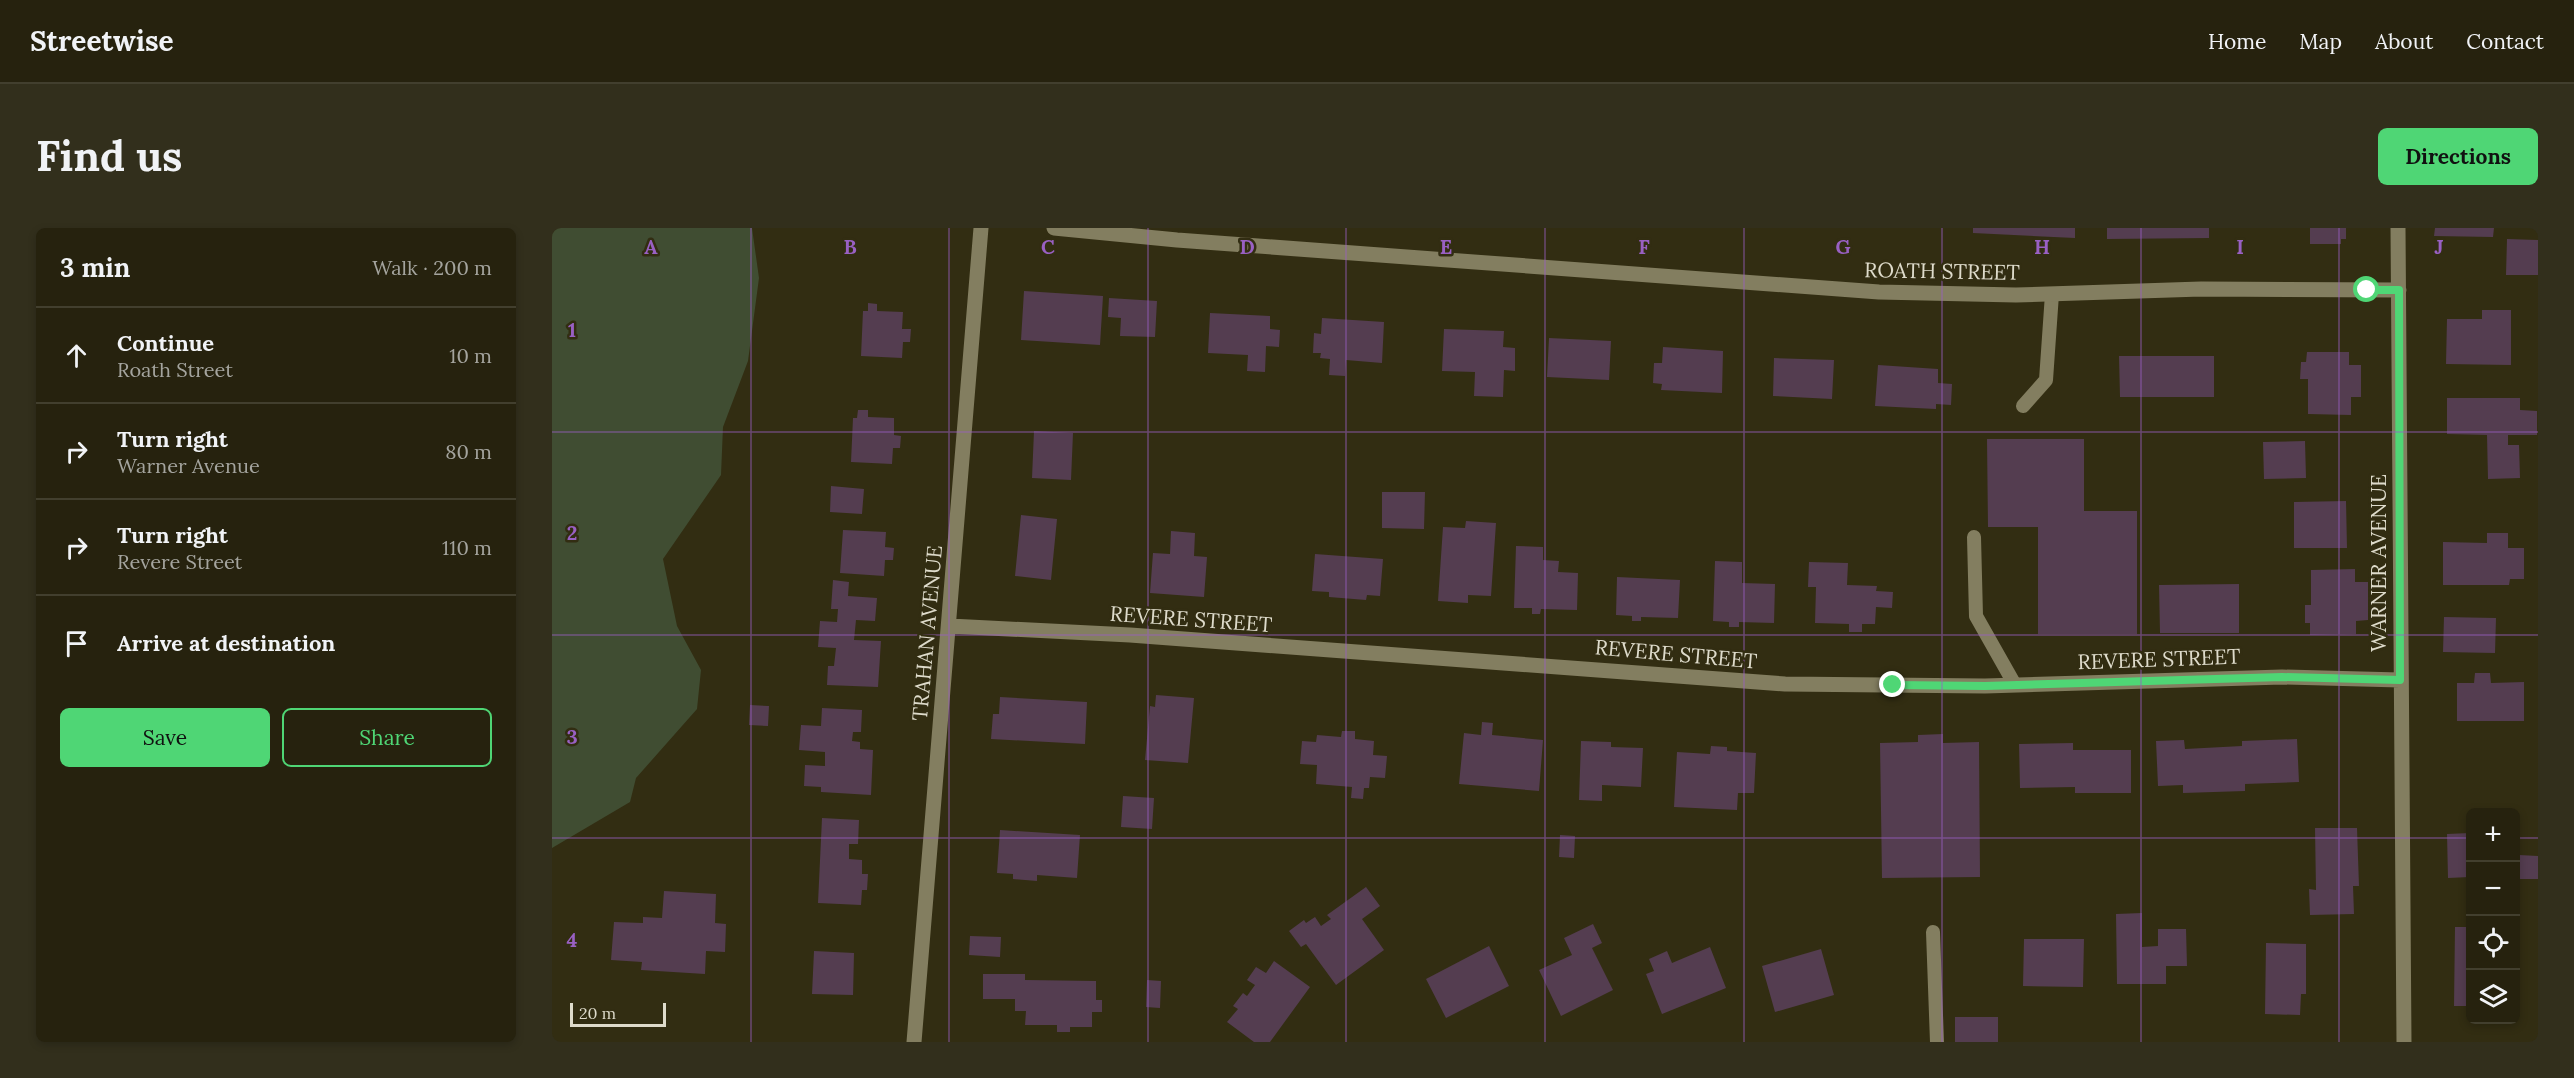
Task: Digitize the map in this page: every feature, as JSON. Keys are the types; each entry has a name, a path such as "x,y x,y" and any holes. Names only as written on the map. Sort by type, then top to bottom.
{"street":[{"name":"TRAHAN AVENUE","path":"914,1042 981,228"},
{"name":"ROATH STREET","path":"1054,228 1177,240 1879,292 2052,294 2201,289 2399,290"},
{"name":"WARNER AVENUE","path":"2398,228 2404,1042"},
{"name":"REVERE STREET","path":"950,626 1130,635 1785,684 2015,685 2282,677 2400,680"}],"lane":[{"path":"2023,406 2046,380 2052,294"},
{"path":"1974,537 1976,616 2015,685"},
{"path":"1934,932 1937,1042"}],"green space":[{"path":"552,228 752,228 759,278 748,361 723,427 721,475 663,559 677,626 701,670 697,709 636,778 630,802 552,848"}],"building":[{"path":"1973,228 2075,228 2075,238 1973,233"},
{"path":"2107,228 2209,228 2209,238 2107,239"},
{"path":"2310,228 2346,228 2346,239 2341,239 2341,244 2310,244"},
{"path":"2435,228 2494,228 2493,237 2434,236"},
{"path":"2507,239 2538,240 2538,275 2506,275"},
{"path":"1024,291 1103,296 1100,345 1021,340"},
{"path":"1109,298 1157,301 1155,337 1120,336 1121,318 1108,317"},
{"path":"868,303 877,304 877,311 903,312 902,329 911,329 910,342 903,342 902,358 861,356 863,311 868,311"},
{"path":"2482,310 2511,310 2511,365 2446,364 2447,319 2482,319"},
{"path":"1210,313 1270,316 1270,329 1280,330 1279,347 1266,346 1265,372 1247,371 1248,355 1208,353"},
{"path":"1322,318 1384,322 1382,363 1346,360 1345,376 1329,375 1330,359 1320,358 1321,353 1313,353 1314,333 1321,334"},
{"path":"1444,329 1504,331 1503,347 1515,348 1515,371 1504,370 1503,397 1474,396 1475,372 1442,371"},
{"path":"1549,338 1611,341 1609,380 1547,377"},
{"path":"1663,347 1723,351 1722,393 1661,390 1662,384 1653,383 1654,363 1662,363"},
{"path":"2307,352 2349,352 2349,365 2361,365 2361,397 2351,397 2351,415 2308,414 2308,379 2300,379 2301,362 2306,362"},
{"path":"2119,356 2214,356 2214,397 2120,397"},
{"path":"1774,358 1834,360 1832,399 1773,396"},
{"path":"1878,365 1938,369 1938,383 1952,384 1951,405 1936,404 1936,409 1875,406"},
{"path":"2447,398 2520,398 2520,410 2537,411 2537,435 2508,435 2508,445 2519,445 2520,478 2488,479 2487,435 2447,434"},
{"path":"858,410 868,410 868,417 894,418 894,435 901,436 900,448 893,448 892,464 851,462 853,418 857,418"},
{"path":"1034,431 1073,433 1071,480 1032,478"},
{"path":"1987,439 2084,439 2084,511 2137,511 2137,634 2038,634 2038,527 1988,527"},
{"path":"2305,441 2306,478 2264,479 2263,442"},
{"path":"831,486 864,489 862,514 830,512"},
{"path":"1382,492 1425,492 1424,529 1382,528"},
{"path":"2346,501 2347,548 2294,548 2294,502"},
{"path":"1021,515 1057,519 1051,580 1015,576"},
{"path":"1466,521 1496,523 1491,596 1468,595 1468,603 1438,601 1443,527 1465,528"},
{"path":"843,530 886,532 885,547 894,548 893,560 885,560 884,576 840,573"},
{"path":"1171,531 1195,533 1194,556 1207,557 1204,597 1150,593 1153,553 1170,554"},
{"path":"2487,533 2508,533 2508,548 2524,548 2524,579 2510,579 2509,585 2443,585 2443,542 2487,543"},
{"path":"1516,546 1543,547 1543,560 1559,561 1558,572 1578,573 1577,610 1541,609 1540,614 1532,614 1532,608 1514,608"},
{"path":"1315,554 1383,559 1380,596 1367,595 1366,600 1329,597 1329,592 1312,591"},
{"path":"1715,561 1742,562 1742,583 1775,584 1774,623 1739,622 1739,627 1729,627 1729,622 1713,621"},
{"path":"1809,562 1848,563 1847,585 1877,586 1876,591 1893,592 1892,608 1876,607 1875,624 1862,624 1862,632 1849,632 1849,624 1815,623 1816,587 1808,587"},
{"path":"2355,569 2355,582 2368,582 2368,620 2356,621 2356,634 2310,635 2310,623 2305,623 2305,605 2311,605 2311,570"},
{"path":"1617,577 1680,580 1678,618 1641,617 1641,621 1632,621 1632,616 1616,615"},
{"path":"833,580 849,582 848,596 877,598 875,621 856,620 854,640 881,641 878,687 827,685 828,666 834,666 836,648 818,647 820,621 837,622 838,609 831,609"},
{"path":"2239,584 2239,633 2160,633 2159,585"},
{"path":"2444,617 2496,618 2495,653 2443,652"},
{"path":"2475,673 2490,673 2491,683 2524,682 2524,721 2457,721 2457,683 2474,683"},
{"path":"1156,695 1194,698 1188,763 1145,760 1150,706 1155,707"},
{"path":"1000,697 1087,702 1085,744 991,739 993,714 999,714"},
{"path":"750,705 769,706 768,726 749,725"},
{"path":"822,708 862,710 861,732 853,732 852,741 860,742 860,749 873,750 871,795 821,792 821,787 804,786 805,765 825,766 825,752 799,750 801,725 821,726"},
{"path":"1482,722 1493,723 1492,735 1543,740 1539,791 1459,784 1464,733 1481,735"},
{"path":"1342,731 1355,731 1355,739 1374,741 1373,755 1387,756 1385,778 1370,777 1369,788 1364,788 1363,799 1351,798 1352,787 1316,784 1317,765 1300,764 1302,741 1316,742 1317,735 1341,737"},
{"path":"1943,734 1943,743 1979,742 1980,877 1882,878 1880,743 1918,742 1918,735"},
{"path":"2297,739 2299,782 2245,784 2245,791 2183,793 2183,785 2158,786 2156,741 2184,740 2185,749 2242,746 2242,741"},
{"path":"1581,741 1611,742 1611,747 1643,748 1641,787 1602,785 1602,801 1579,800"},
{"path":"2073,743 2073,750 2131,750 2131,793 2075,793 2075,787 2020,788 2019,744"},
{"path":"1711,746 1727,747 1727,751 1756,753 1754,793 1738,793 1737,810 1674,807 1677,752 1710,754"},
{"path":"1123,796 1154,798 1152,829 1121,827"},
{"path":"822,818 859,820 858,844 849,844 849,859 862,860 862,874 868,874 867,890 862,890 861,905 818,903"},
{"path":"2315,828 2357,828 2359,886 2353,886 2354,914 2310,915 2309,889 2316,890"},
{"path":"1000,830 1080,835 1077,878 1037,875 1037,881 1013,879 1013,874 997,873"},
{"path":"2466,833 2466,877 2448,878 2447,834"},
{"path":"1560,835 1575,836 1574,858 1559,857"},
{"path":"2520,855 2538,856 2538,879 2520,879"},
{"path":"1366,887 1380,906 1362,919 1384,950 1336,985 1306,944 1301,947 1289,931 1304,920 1306,923 1315,917 1321,926 1331,919 1327,915"},
{"path":"664,891 716,894 715,923 726,924 725,952 706,951 705,974 641,970 642,962 611,960 614,922 643,923 643,917 662,918"},
{"path":"2142,913 2142,947 2158,946 2158,929 2186,929 2187,966 2166,966 2166,984 2117,984 2116,914"},
{"path":"1593,924 1602,943 1592,948 1613,990 1561,1016 1539,970 1572,955 1564,938"},
{"path":"2455,927 2466,927 2466,1006 2454,1006"},
{"path":"970,936 1001,937 1000,957 969,955"},
{"path":"2024,939 2084,939 2083,987 2023,986"},
{"path":"2266,943 2306,944 2306,994 2301,994 2300,1015 2265,1014"},
{"path":"1489,946 1509,986 1446,1018 1426,979"},
{"path":"1710,947 1726,988 1662,1014 1646,974 1654,971 1649,959 1667,951 1672,963"},
{"path":"1821,949 1834,995 1775,1012 1762,966"},
{"path":"814,951 854,953 853,995 812,994"},
{"path":"1274,961 1310,987 1270,1042 1254,1042 1227,1022 1238,1009 1233,1006 1243,993 1247,996 1255,985 1247,980 1256,967 1266,973"},
{"path":"983,974 1025,974 1025,980 1096,981 1096,1000 1102,1000 1102,1012 1092,1012 1092,1027 1070,1027 1070,1032 1057,1032 1057,1025 1025,1025 1026,1011 1015,1011 1015,999 983,999"},
{"path":"1147,980 1161,981 1160,1008 1146,1007"},
{"path":"1955,1017 1998,1017 1998,1042 1955,1042"}],"route":[{"path":"1893,685 1985,686 2282,677 2400,680 2399,290 2367,290"}]}
